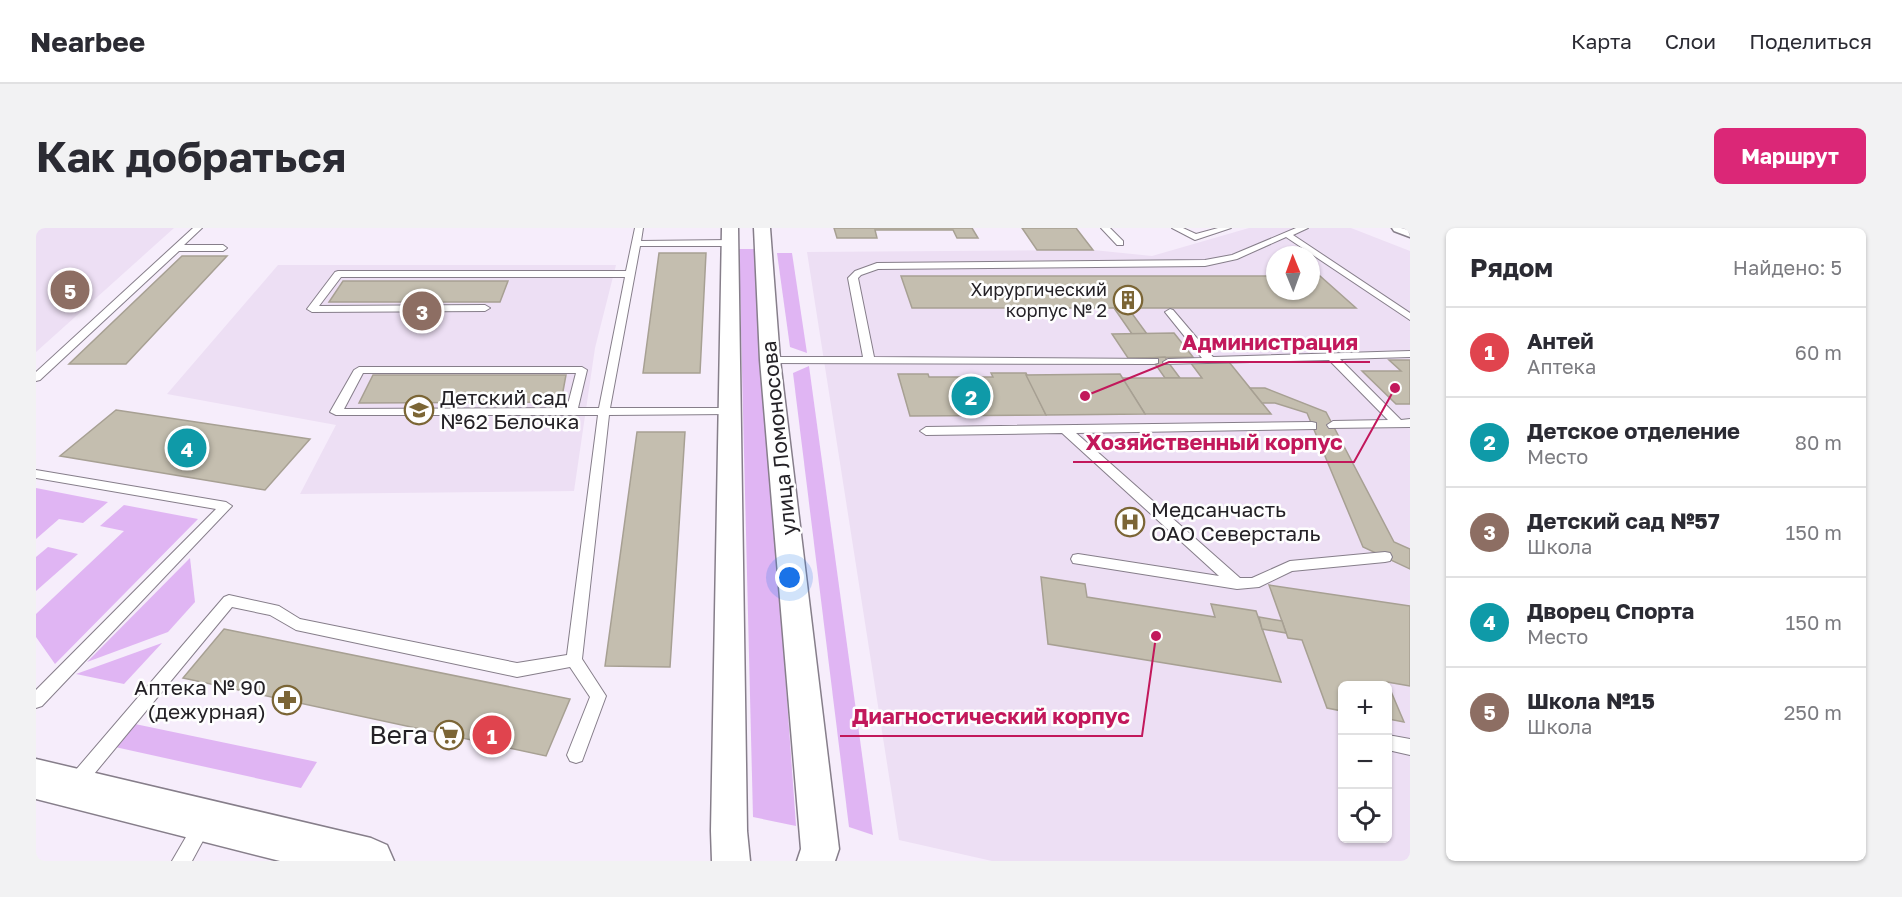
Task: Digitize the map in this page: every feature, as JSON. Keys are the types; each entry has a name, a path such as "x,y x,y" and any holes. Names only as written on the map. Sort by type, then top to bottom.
{"street":[{"path":"1400,228 1410,232"},
{"path":"730,236 762,235"},
{"name":"улица Ломоносова","path":"762,235 770,360 820,849 816,861"},
{"name":"улица Ломоносова","path":"730,236 729,831 731,861"},
{"path":"54,783 370,861"}],"lane":[{"path":"36,378 198,228"},
{"path":"576,755 598,696 574,660 604,411 639,228"},
{"path":"1105,228 1120,243"},
{"path":"1176,228 1195,237 1227,228"},
{"path":"869,359 853,279 858,273 868,268 877,266 1205,263 1234,257 1304,228"},
{"path":"1287,234 1410,317"},
{"path":"636,244 730,236"},
{"path":"177,248 223,248"},
{"path":"485,308 312,309 338,274 631,274"},
{"path":"1170,312 1209,359"},
{"path":"1168,362 1410,354"},
{"path":"1331,356 1405,424"},
{"path":"770,360 1154,361"},
{"path":"572,411 582,370 359,370 336,412 729,411"},
{"path":"1333,425 1405,424"},
{"path":"926,431 1312,426"},
{"path":"1066,430 1237,584"},
{"path":"36,474 226,507 36,701"},
{"path":"1078,559 1237,584 1254,583 1290,566 1385,557"},
{"path":"54,783 229,601 274,610 296,624 517,669 574,660"},
{"path":"1392,744 1410,747"},
{"path":"181,861 205,821"}],"shaded area":[{"path":"36,228 174,228 36,352"},
{"name":"Медсанчасть ОАО Северсталь","path":"1249,228 1351,228 1410,251 1410,861 992,861 899,840 807,252 1093,250 1152,256"},
{"path":"739,249 755,249 796,826 753,817"},
{"path":"777,253 792,253 807,353 790,347"},
{"name":"Детский сад №62 Белочка","path":"278,265 616,265 595,348 574,491 300,494 336,425 167,394"},
{"path":"809,366 873,835 849,827 793,373"},
{"path":"36,488 108,502 83,523 59,519 36,539"},
{"path":"124,505 198,519 55,664 36,637 36,614 124,531 100,526"},
{"path":"48,547 78,554 36,591 36,557"},
{"path":"190,558 195,602 168,632 87,662"},
{"path":"162,643 124,684 76,674"},
{"path":"135,724 317,762 301,788 115,747"}],"building":[{"path":"834,228 972,228 978,238 957,238 953,230 875,230 877,238 837,238"},
{"path":"1022,228 1076,228 1093,250 1037,250"},
{"path":"659,253 706,253 700,373 643,373"},
{"path":"182,256 227,256 126,364 69,364"},
{"name":"Хирургический корпус № 2","path":"901,276 1266,276 1266,300 1320,300 1320,276 1356,308 912,308"},
{"path":"343,281 508,281 500,302 329,302"},
{"path":"1114,308 1128,308 1147,334 1132,334"},
{"path":"1174,333 1193,357 1128,358 1112,334"},
{"path":"1165,357 1180,378 1165,378 1151,358"},
{"path":"1389,360 1410,360 1410,404 1396,404 1362,371 1401,371"},
{"path":"1190,362 1229,362 1271,414 1145,414 1122,378 1202,378"},
{"path":"991,373 1026,373 1046,415 910,416 898,374 928,374 929,377 993,377"},
{"path":"1120,374 1145,414 1046,415 1026,375"},
{"path":"373,375 566,375 561,402 359,403"},
{"path":"1250,388 1265,388 1326,412 1394,542 1410,549 1410,569 1363,547 1307,413 1275,403 1262,403"},
{"path":"116,410 310,439 265,490 60,456"},
{"path":"637,432 685,432 670,667 605,666"},
{"path":"1041,577 1085,584 1087,597 1215,617 1211,604 1256,611 1281,682 1048,644"},
{"path":"1269,585 1410,606 1410,686 1392,683 1392,681 1338,681 1338,710 1327,708 1302,640 1288,638"},
{"path":"1259,617 1282,621 1286,633 1262,629"},
{"path":"224,629 570,699 546,756 183,678"},
{"path":"1392,694 1404,722 1392,720"}],"place":[{"name":"Школа №15","path":"70,290"},
{"name":"Хирургический корпус № 2","path":"1128,300"},
{"name":"Детский сад №57","path":"422,311"},
{"name":"Хозяйственный корпус","path":"1395,388"},
{"name":"Детское отделение","path":"971,396"},
{"name":"Администрация","path":"1085,396"},
{"name":"Детский сад №62 Белочка","path":"419,410"},
{"name":"Дворец Спорта","path":"187,448"},
{"name":"Медсанчасть ОАО Северсталь","path":"1130,522"},
{"name":"Диагностический корпус","path":"1156,636"},
{"name":"Аптека № 90 (дежурная)","path":"287,700"},
{"name":"Вега","path":"449,735"},
{"name":"Антей","path":"492,735"}]}
